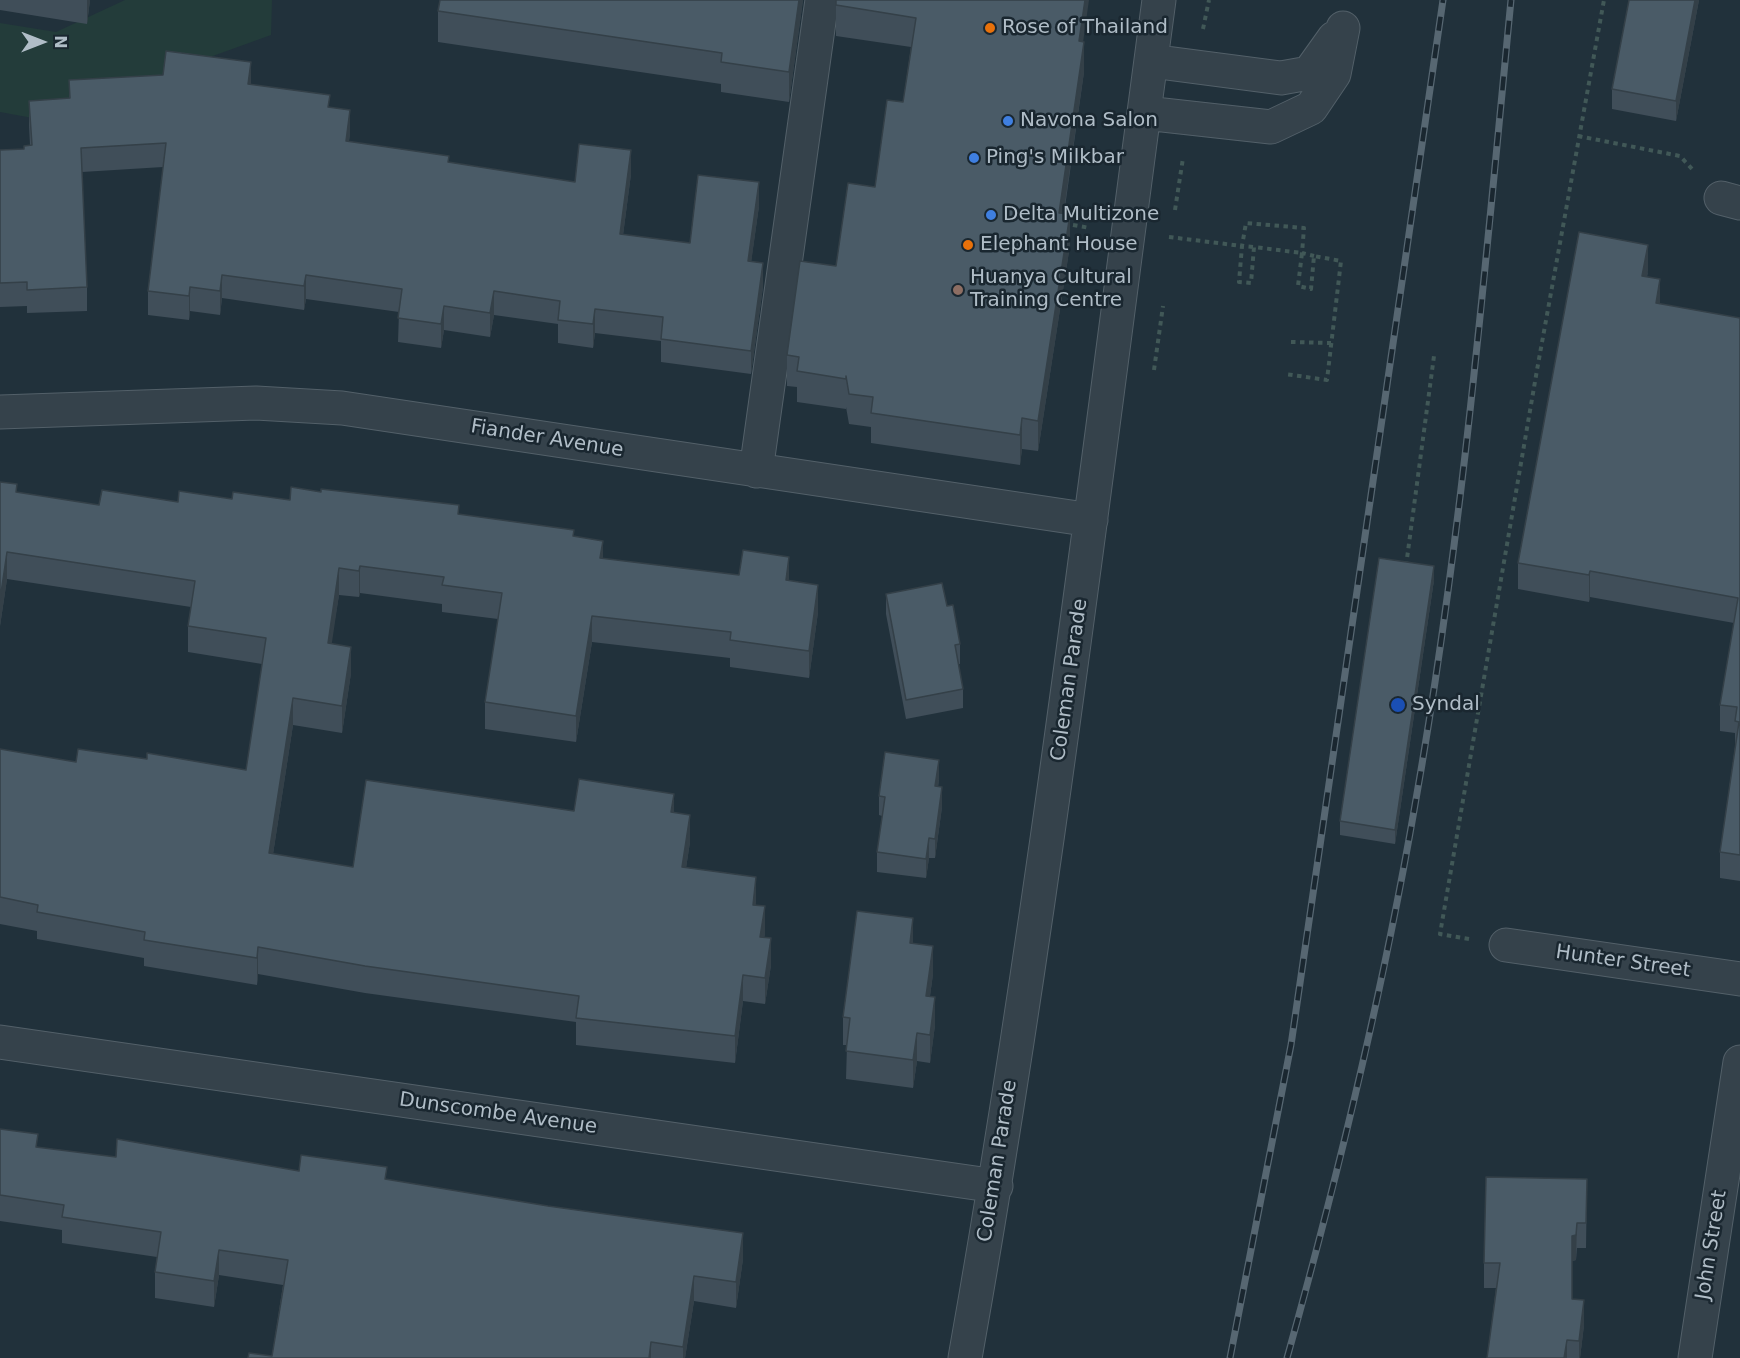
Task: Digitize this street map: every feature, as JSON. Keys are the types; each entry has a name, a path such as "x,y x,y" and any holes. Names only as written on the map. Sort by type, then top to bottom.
{"street":[{"path":"756,471 822,0"},
{"name":"Coleman Parade","path":"965,1358 996,1186 1072,671 1159,0"},
{"path":"1144,112 1271,127 1311,108 1334,74 1343,28 1329,43 1309,73 1281,78 1150,61"},
{"name":"Fiander Avenue","path":"0,412 256,403 342,408 1091,520"},
{"name":"Hunter Street","path":"1506,945 1740,979"},
{"name":"Dunscombe Avenue","path":"0,1042 996,1186"},
{"name":"John Street","path":"1695,1358 1740,1062"}],"path":[{"path":"1506,945 1440,934 1578,136 1604,0"},
{"path":"1578,136 1680,156 1730,201"},
{"path":"1254,247 1251,283 1239,282 1246,223 1304,228 1298,286 1311,289 1314,256"},
{"path":"1073,225 1129,234 1302,253 1341,261 1327,380 1285,374"},
{"path":"1291,342 1331,343"},
{"path":"1406,570 1434,356"}],"green space":[{"path":"125,0 272,0 271,35 38,119 0,112 0,23 56,32"}],"building":[{"path":"440,0 799,0 789,72 721,62 722,53 438,11"},
{"path":"836,0 1085,0 1079,41 1084,42 1059,213 1070,214 1038,421 1022,418 1020,435 871,413 873,397 849,394 846,376 846,379 797,371 799,357 787,355 800,261 836,266 848,183 875,187 887,100 903,102 916,18 836,5"},
{"path":"1629,0 1695,0 1676,101 1612,89"},
{"path":"166,51 251,62 248,84 330,95 328,107 350,110 346,141 449,156 448,162 575,182 579,144 631,150 620,234 690,243 698,175 759,182 748,261 763,263 751,351 661,339 663,317 595,309 593,324 558,320 560,301 494,291 490,313 444,306 441,324 398,318 402,289 306,275 304,286 222,275 220,291 190,287 189,296 148,291 166,143 81,148 87,287 27,290 27,282 0,283 0,150 24,149 24,146 32,145 29,101 70,98 69,80 163,75"},
{"path":"1579,232 1648,245 1642,276 1660,279 1656,303 1740,318 1740,855 1720,852 1739,722 1735,721 1737,707 1720,705 1738,598 1590,571 1589,575 1518,563"},
{"path":"0,482 17,484 16,492 99,505 102,490 178,502 179,491 232,499 233,492 290,500 291,487 321,492 321,489 459,505 458,514 574,530 573,536 603,541 600,558 739,575 743,550 789,557 786,580 818,585 809,651 730,640 731,632 592,616 576,716 485,702 502,593 442,585 444,577 360,566 359,571 339,568 328,643 351,647 342,706 293,698 269,853 353,867 366,780 574,811 579,779 674,794 671,812 690,815 682,867 756,877 753,905 765,906 760,937 771,938 765,978 743,975 735,1036 576,1018 579,996 365,966 258,947 257,958 144,940 145,932 37,912 38,905 0,897 0,749 76,762 78,749 147,759 147,753 246,770 266,638 188,626 195,581 7,552 0,600"},
{"path":"1379,558 1434,566 1395,830 1340,821"},
{"path":"942,583 947,606 953,605 960,644 955,645 963,689 906,700 886,594"},
{"path":"885,752 939,760 935,786 942,787 935,839 929,838 926,859 877,852 885,797 879,796"},
{"path":"857,911 913,918 910,943 933,946 926,996 935,997 930,1035 917,1033 913,1060 846,1051 850,1018 843,1017"},
{"path":"0,1129 38,1134 36,1147 116,1157 117,1139 299,1171 301,1155 387,1167 385,1179 548,1206 743,1233 736,1282 694,1276 683,1347 651,1342 649,1358 248,1358 249,1353 272,1356 288,1260 219,1250 214,1281 155,1272 161,1232 62,1217 64,1205 0,1195"},
{"path":"1486,1177 1587,1179 1586,1223 1577,1223 1576,1235 1572,1236 1572,1299 1584,1300 1579,1341 1567,1340 1564,1358 1487,1358 1500,1263 1484,1263"}],"railway":[{"path":"1230,1358 1291,1045 1443,0"},
{"path":"1287,1358 1324,1221 1374,1014 1402,875 1432,705 1471,404 1511,0"}],"place":[{"name":"Rose of Thailand","path":"990,28"},
{"name":"Navona Salon","path":"1008,121"},
{"name":"Ping's Milkbar","path":"974,158"},
{"name":"Delta Multizone","path":"991,215"},
{"name":"Elephant House","path":"968,245"},
{"name":"Huanya Cultural Training Centre","path":"958,290"},
{"name":"Syndal","path":"1398,705"}]}
